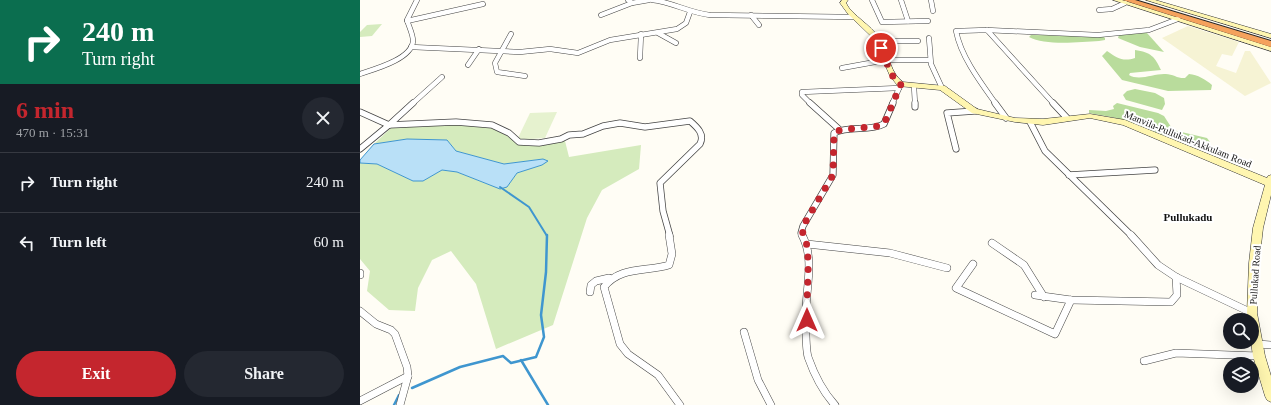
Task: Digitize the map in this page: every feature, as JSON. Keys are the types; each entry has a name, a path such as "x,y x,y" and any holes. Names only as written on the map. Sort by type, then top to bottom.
{"highway":[{"path":"1139,0 1271,40"},
{"path":"1126,1 1271,44"}],"street":[{"path":"360,74 391,63 407,53 414,41 408,21 411,10 417,0"},
{"path":"628,0 632,3"},
{"path":"601,16 632,3 650,0 660,1 690,12 716,15 828,18 854,16"},
{"path":"845,0 843,3 844,5 878,41 892,74 900,86"},
{"path":"872,0 882,22 928,21"},
{"path":"901,0 908,21"},
{"path":"932,0 933,11"},
{"path":"1116,0 1126,1 1271,49"},
{"path":"1149,0 1271,36"},
{"path":"1099,10 1112,9 1126,1"},
{"path":"408,21 483,4"},
{"path":"411,47 520,52 550,49 578,53 610,40 677,29 686,23 690,12"},
{"path":"751,15 759,25"},
{"path":"1006,118 964,52 955,35 956,31 965,29 1098,36 1149,30 1178,19"},
{"path":"987,30 1067,118"},
{"path":"658,33 676,43"},
{"path":"511,34 501,50 495,64 497,72 525,76"},
{"path":"640,58 641,34"},
{"path":"840,130 805,99 802,92 900,86 942,88 930,60 929,38"},
{"path":"878,41 918,42"},
{"path":"468,65 479,49"},
{"path":"842,68 886,60 930,60"},
{"path":"360,150 442,77"},
{"path":"835,405 825,394 808,356 806,308 809,275 807,244 801,233 803,226 833,175 834,133 840,130 884,124 900,86"},
{"path":"914,86 915,107"},
{"name":"Manvila-Pullukad-Akkulam Road","path":"942,88 975,111 1006,118 1030,122 1067,118 1097,117 1125,123 1270,180"},
{"path":"956,149 947,113 975,111"},
{"path":"360,112 389,125 456,122 492,125 509,133 519,142 539,143 561,139 569,135 583,134 604,126 620,124 654,127 679,122 690,122 699,128 702,140 697,149 679,162 660,183 664,216 672,250 672,260 669,265 666,267 617,273 609,278 596,281 591,285 590,292"},
{"path":"1030,122 1045,151 1124,228 1158,265 1176,277 1252,313"},
{"path":"1070,175 1155,170"},
{"name":"Pullukad Road","path":"1252,313 1254,263 1258,235 1269,195 1270,180"},
{"path":"992,242 1024,265 1044,297"},
{"path":"807,244 890,253 947,268"},
{"path":"973,264 956,288 1055,334 1071,300"},
{"path":"1035,295 1071,300 1171,302 1177,295 1176,277"},
{"path":"609,278 604,287 620,344 628,354 658,375 680,405"},
{"path":"360,311 376,324 390,330 395,334 408,376 400,405"},
{"path":"744,332 758,380 771,405"},
{"path":"1259,344 1271,345"},
{"name":"Pullukad Road","path":"1258,349 1259,356 1270,391"},
{"path":"1144,361 1176,352 1259,356"},
{"path":"360,401 408,376"}],"shaded area":[{"path":"1188,26 1239,42 1232,56 1222,54 1216,66 1236,73 1245,51 1250,51 1271,83 1245,96 1162,38"}],"green space":[{"path":"382,24 372,36 360,37 360,32 367,25"},
{"path":"1143,31 1147,33 1164,52 1140,47 1118,38 1119,35"},
{"path":"1031,35 1102,36 1105,40 1073,43 1044,42 1029,37"},
{"path":"1135,50 1145,52 1152,56 1161,70 1130,73 1129,75 1133,77 1142,77 1170,74 1180,78 1185,78 1189,74 1207,81 1212,85 1211,90 1168,91 1122,80 1102,56 1107,51 1120,59 1127,60 1135,58"},
{"path":"1135,89 1155,93 1164,98 1165,104 1162,110 1126,100 1123,95 1127,91"},
{"path":"1117,103 1158,113 1164,116 1173,130 1207,138 1210,142 1206,146 1186,143 1124,120 1089,113 1089,110 1106,111 1114,109 1113,106"},
{"path":"557,112 545,138 517,140 530,113"},
{"path":"412,125 474,125 490,127 527,146 565,141 569,157 641,145 639,169 602,190 587,218 553,325 496,349 476,284 451,251 432,260 418,288 415,311 389,310 367,291 370,271 360,259 360,163 377,164 413,181 423,181 442,170 457,172 487,184 507,187 517,173 542,165 542,159 504,164 456,151 447,140 407,139 374,144 391,128"}],"water":[{"path":"407,139 447,140 456,151 504,164 543,159 548,161 542,165 517,173 507,187 500,189 457,172 442,170 423,181 413,181 377,164 360,163 360,160 374,144"}],"waterway":[{"path":"500,187 529,207 547,236"},
{"path":"521,361 536,357 544,337 541,315 546,272 547,236"},
{"path":"412,388 460,367 503,356 511,363 521,361"},
{"path":"521,361 548,405"},
{"path":"394,405 399,395"}],"district":[{"name":"Pullukadu","path":"1188,217"}],"route":[{"path":"807,320 806,308 809,275 807,244 801,233 803,226 833,175 834,133 840,130 884,124 901,84 897,82 892,74 881,48"}]}
